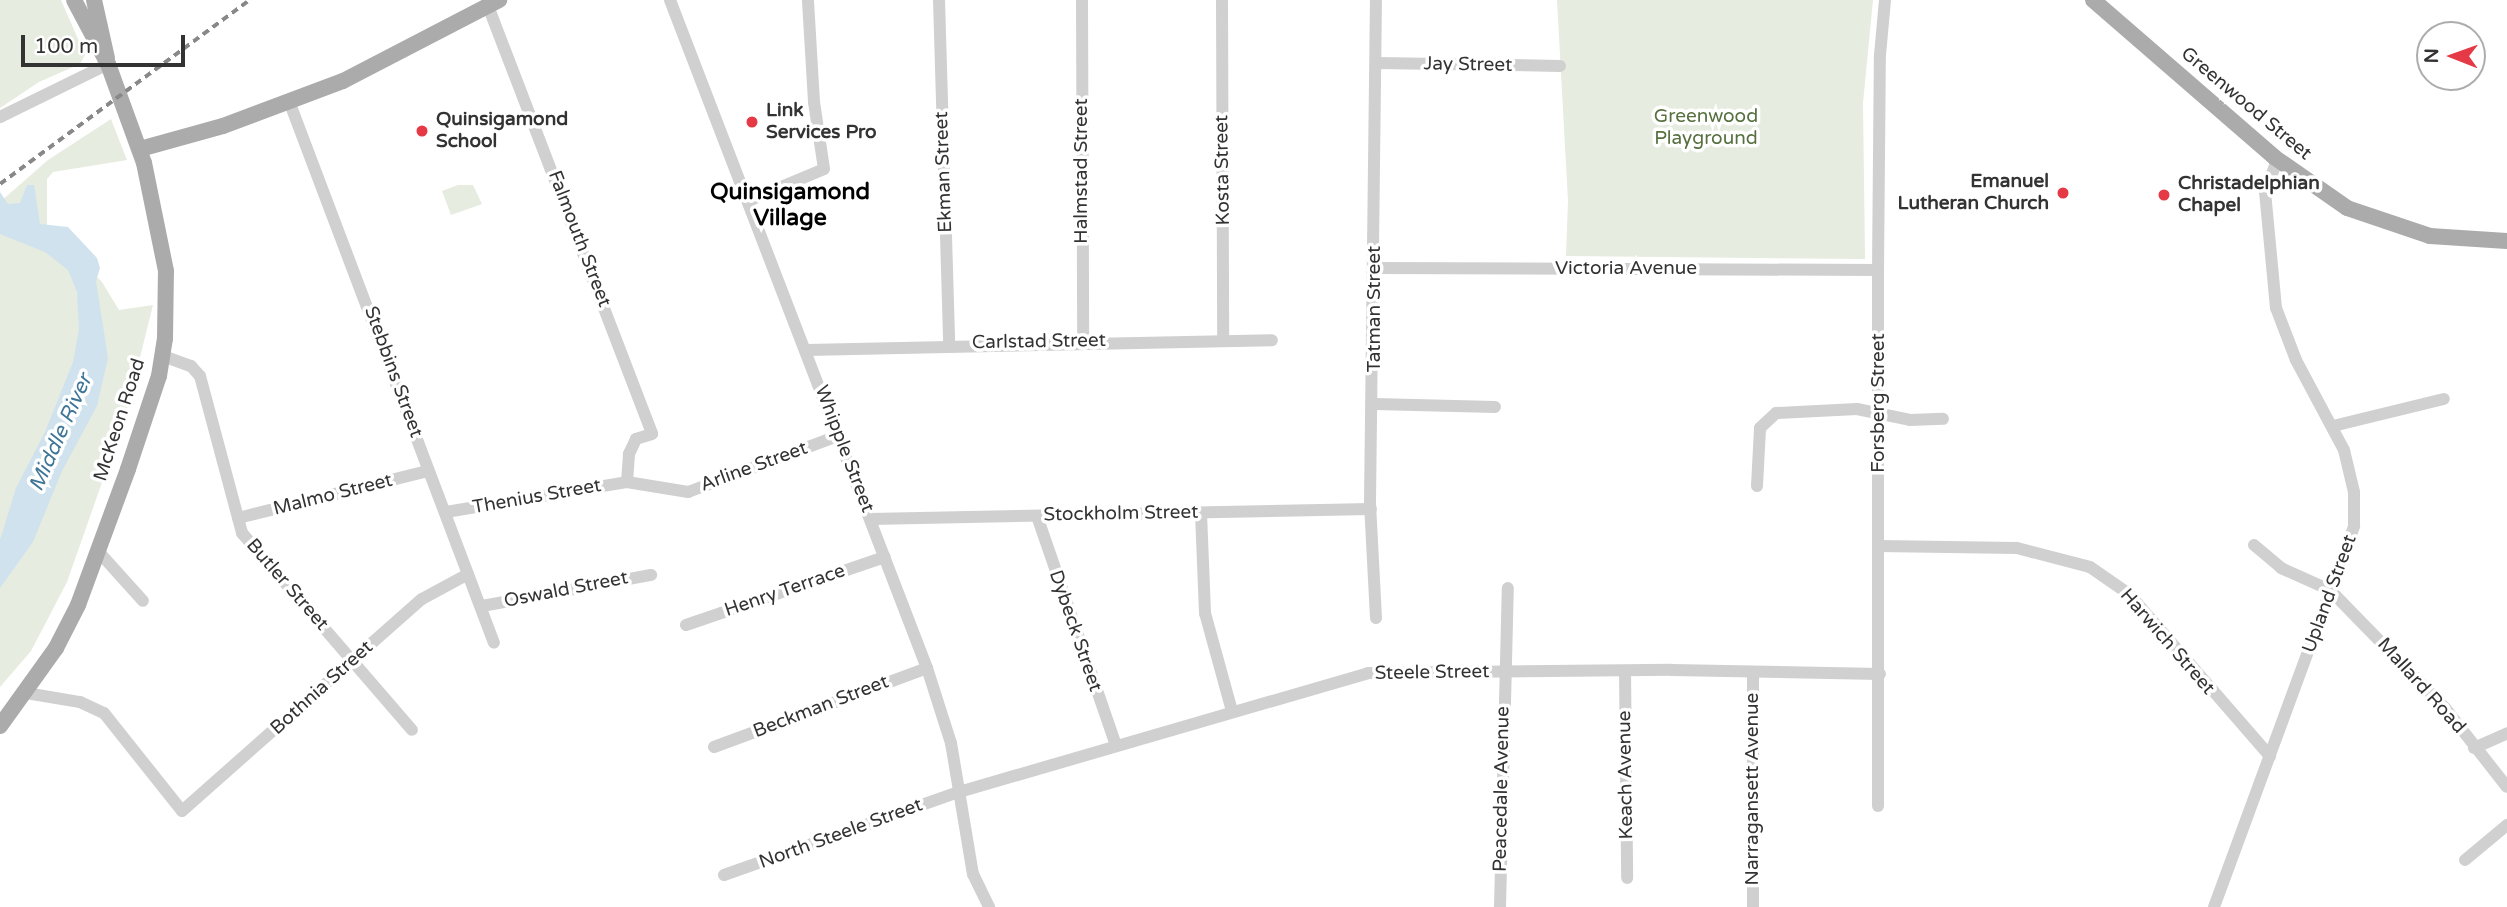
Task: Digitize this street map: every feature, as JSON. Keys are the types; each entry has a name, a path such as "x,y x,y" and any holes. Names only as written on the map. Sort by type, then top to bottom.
{"main road":[{"name":"McKeon Road","path":"0,726 26,693 78,605 163,356 166,271 140,149 108,64 74,0"},
{"name":"McKeon Road","path":"94,0 108,64"},
{"name":"Greenwood Street","path":"2093,0 2277,160 2347,208 2376,220 2430,236 2507,240"},
{"path":"140,149 343,81 494,3"}],"street":[{"name":"Whipple Street","path":"670,0 927,667 951,743 973,874 989,907"},
{"path":"748,201 824,169 814,102 808,0"},
{"name":"Ekman Street","path":"939,0 949,344"},
{"name":"Halmstad Street","path":"1082,0 1083,342"},
{"name":"Kosta Street","path":"1222,0 1223,339"},
{"name":"Tatman Street","path":"1376,0 1375,404 1371,509 1376,618"},
{"name":"Forsberg Street","path":"1878,806 1878,270 1880,55 1885,0"},
{"name":"Falmouth Street","path":"494,3 652,434 636,439 629,454 627,482"},
{"name":"Jay Street","path":"1376,63 1560,66"},
{"path":"0,117 108,64"},
{"name":"Stebbins Street","path":"289,101 495,643"},
{"name":"Upland Street","path":"2214,907 2330,590 2350,543 2355,509 2351,473 2333,426 2296,360 2276,308 2265,192 2277,160"},
{"name":"Victoria Avenue","path":"1375,268 1878,270"},
{"name":"Carlstad Street","path":"807,350 949,344 1272,340"},
{"name":"Butler Street","path":"163,356 191,366 200,376 238,518 252,548 412,730"},
{"path":"2333,426 2444,399"},
{"path":"1375,404 1494,407"},
{"path":"1757,485 1760,428 1770,415 1857,409 1910,420 1943,419"},
{"name":"Arline Street","path":"627,482 688,492 838,436"},
{"name":"Malmo Street","path":"238,518 428,471"},
{"name":"Thenius Street","path":"446,512 627,482"},
{"name":"Stockholm Street","path":"870,519 1371,509"},
{"path":"1201,513 1205,613 1232,711"},
{"name":"Dybeck Street","path":"1037,516 1116,745"},
{"path":"2254,545 2281,568 2330,590"},
{"name":"Harwich Street","path":"1879,546 2017,548 2090,567 2129,594 2270,756"},
{"path":"98,551 143,601"},
{"name":"Henry Terrace","path":"686,625 885,557"},
{"name":"Bothnia Street","path":"26,693 80,702 104,713 182,811 354,662 422,599 468,574"},
{"name":"Oswald Street","path":"482,606 651,575"},
{"name":"Peacedale Avenue","path":"1500,907 1503,672 1510,630 1508,589"},
{"name":"Mallard Road","path":"2330,590 2415,675 2507,787"},
{"name":"Beckman Street","path":"714,747 927,667"},
{"name":"Steele Street","path":"958,792 1368,673 1625,671 1880,674"},
{"name":"Keach Avenue","path":"1625,671 1627,878"},
{"name":"Narragansett Avenue","path":"1753,672 1753,907"},
{"path":"2474,748 2507,733"},
{"name":"North Steele Street","path":"724,875 958,792"},
{"path":"2465,860 2507,825"}],"green space":[{"path":"0,0 61,0 85,55 80,64 39,82 0,108"},
{"name":"Greenwood Playground","path":"1557,0 1873,0 1863,103 1865,259 1566,256 1568,201"},
{"path":"111,119 127,160 53,172 47,179 47,226 102,282 119,310 153,305 125,417 67,582 31,651 0,687 0,202 48,160"},
{"path":"458,185 473,185 482,204 451,215 442,191"}],"water":[{"name":"Middle River","path":"27,185 34,185 40,224 68,227 97,258 100,268 96,281 108,358 97,406 62,471 33,542 0,588 0,540 16,488 45,432 73,362 79,329 77,292 68,270 45,252 0,234 0,192 8,204 20,203"}],"railway":[{"path":"0,184 250,0"}],"place":[{"name":"Link Services Pro","path":"752,122"},
{"name":"Quinsigamond School","path":"422,131"},
{"name":"Emanuel Lutheran Church","path":"2063,193"},
{"name":"Christadelphian Chapel","path":"2164,195"}],"district":[{"name":"Quinsigamond Village","path":"790,205"}]}
